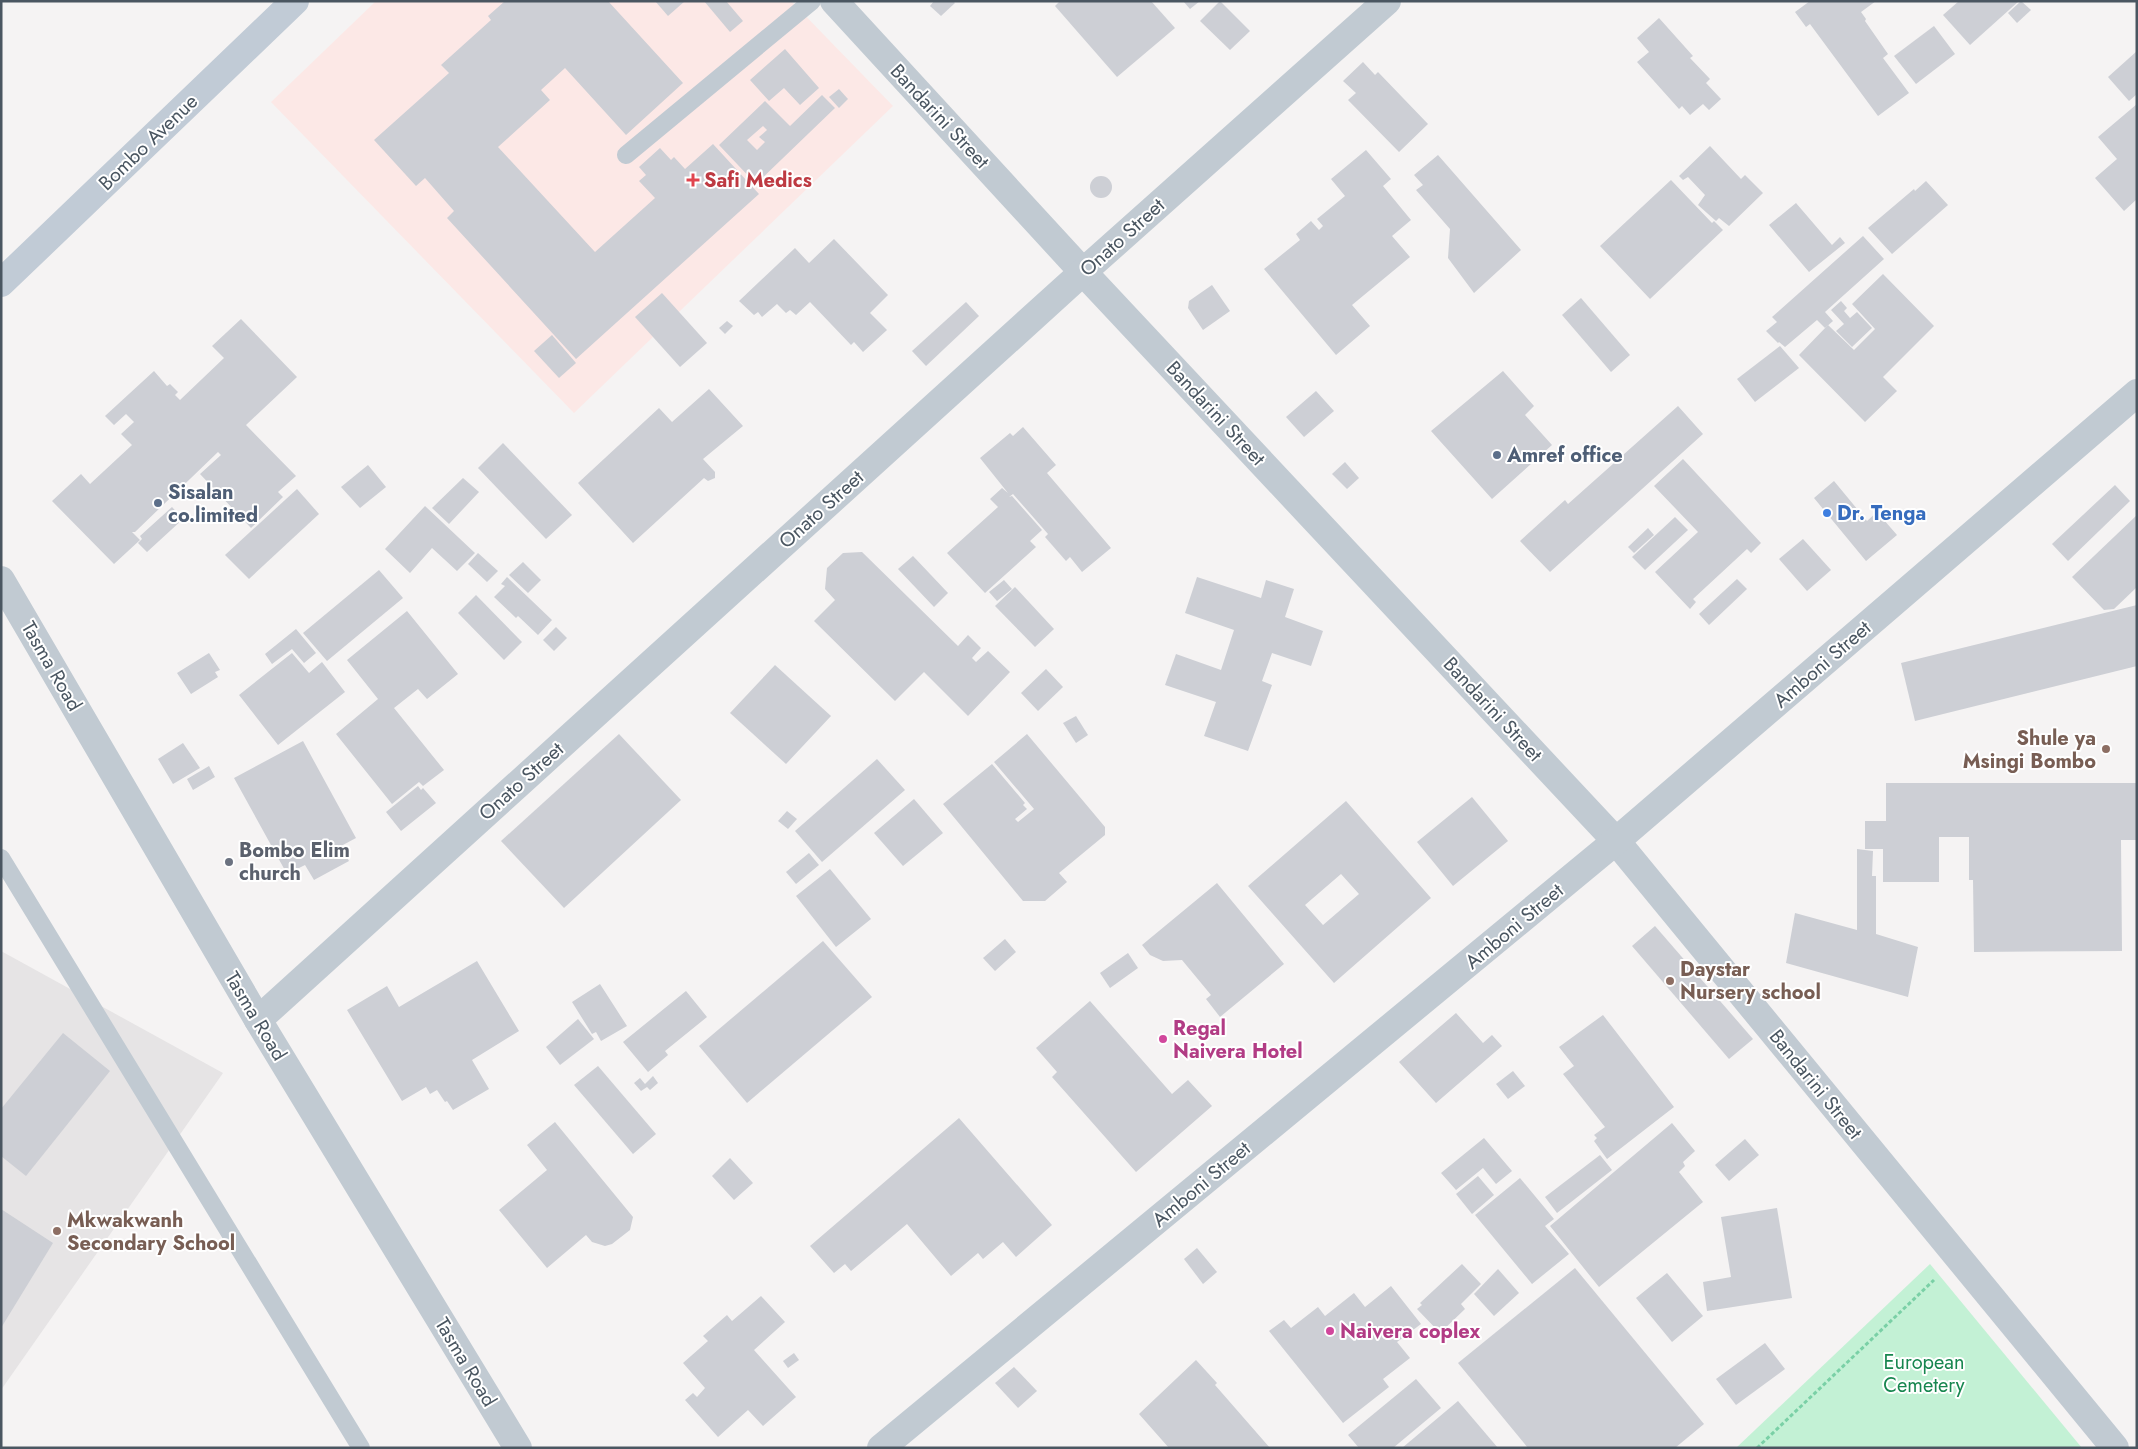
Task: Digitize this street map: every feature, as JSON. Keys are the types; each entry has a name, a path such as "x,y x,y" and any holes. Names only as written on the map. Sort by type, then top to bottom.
{"street":[{"name":"Bombo Avenue","path":"1,282 294,1"},
{"name":"Bandarini Street","path":"834,1 1083,272 1616,841 2115,1448"},
{"name":"Onato Street","path":"258,1020 1083,272 1387,1"},
{"name":"Amboni Street","path":"881,1448 1616,841 2137,393"},
{"name":"Tasma Road","path":"1,580 258,1020 518,1448"}],"lane":[{"path":"626,155 812,1"},
{"path":"1,858 361,1448"}],"path":[{"path":"1757,1448 1958,1257"}],"shaded area":[{"path":"376,1 791,1 893,106 574,413 271,102"},
{"name":"Mkwakwanh Secondary School","path":"1,951 223,1073 1,1390"}],"green space":[{"name":"European Cemetery","path":"1930,1264 2082,1448 1736,1448"}],"building":[{"name":"Safi Medics","path":"505,1 608,1 683,83 626,135 565,68 541,90 550,100 498,147 595,252 655,198 639,181 646,175 639,167 660,148 671,160 674,157 685,169 713,144 759,194 576,359 447,218 454,211 425,178 416,186 374,140 449,73 441,65 491,20 488,16"},
{"path":"655,1 685,1 668,16"},
{"path":"704,1 726,1 743,21 730,32"},
{"path":"934,1 953,1 955,3 941,16 930,6"},
{"path":"1060,1 1151,1 1175,28 1117,77 1055,6"},
{"path":"1183,1 1200,1 1190,9"},
{"path":"1220,1 1250,31 1230,50 1200,21"},
{"path":"1810,1 1876,1 1861,12 1866,19 1865,21 1888,54 1883,58 1909,93 1878,116 1810,24 1806,27 1795,12"},
{"path":"1959,1 2019,1 1970,45 1943,15"},
{"path":"2021,1 2031,10 2017,23 2008,13"},
{"path":"1659,18 1693,56 1690,58 1710,79 1706,83 1721,99 1709,110 1703,104 1690,115 1682,106 1679,109 1637,62 1649,52 1637,38"},
{"path":"1934,26 1955,54 1916,84 1894,56"},
{"path":"785,49 819,88 800,105 784,88 769,101 750,80"},
{"path":"2137,51 2137,94 2129,101 2108,77"},
{"path":"1363,62 1375,75 1378,72 1428,124 1399,152 1348,100 1356,93 1343,81"},
{"path":"839,89 848,99 839,108 829,97"},
{"path":"822,95 835,108 756,184 719,145 765,101 790,126","holes":["763,126 767,130 759,137 765,142 757,150 747,140"]},
{"path":"2137,104 2137,199 2124,211 2095,178 2117,159 2098,137"},
{"path":"1710,146 1741,179 1745,175 1763,193 1729,226 1719,218 1716,221 1698,205 1705,195 1688,177 1683,180 1679,176"},
{"path":"1366,150 1391,179 1383,186 1411,220 1392,236 1410,257 1352,305 1370,326 1336,355 1264,269 1300,240 1296,234 1311,221 1319,230 1323,226 1317,219 1345,196 1331,179"},
{"path":"1438,155 1521,250 1474,293 1448,258 1450,229 1416,190 1423,185 1414,175"},
{"path":"1101,176 1109,179 1112,187 1109,195 1101,198 1093,195 1090,187 1093,179"},
{"path":"1671,180 1712,223 1714,221 1723,230 1650,299 1600,246"},
{"path":"1926,181 1948,205 1892,254 1868,228"},
{"path":"1796,203 1832,245 1840,237 1845,243 1809,272 1769,225"},
{"path":"1863,236 1884,259 1825,312 1833,321 1825,328 1817,320 1785,347 1778,343 1766,331 1777,322 1772,317"},
{"path":"834,239 888,295 870,313 887,330 863,352 854,342 851,345 810,302 796,315 790,310 786,313 777,304 762,317 758,312 754,315 739,301 795,248 809,263"},
{"path":"1883,274 1934,326 1883,377 1897,391 1865,422 1799,355 1828,325 1854,350 1875,329 1852,304"},
{"path":"1212,285 1230,311 1203,330 1188,308 1189,301"},
{"path":"662,293 707,343 680,367 635,317"},
{"path":"1581,298 1630,355 1611,372 1562,315"},
{"path":"1841,301 1847,308 1844,311 1850,318 1857,312 1872,328 1852,347 1836,331 1844,324 1831,310"},
{"path":"966,302 979,316 926,366 912,351"},
{"path":"241,319 297,377 246,425 296,476 278,492 283,497 251,528 200,474 221,455 218,452 135,532 132,532 140,540 114,564 52,501 81,474 90,484 132,445 121,434 134,422 126,414 114,425 105,416 154,371 167,386 170,384 178,392 175,395 180,400 224,358 212,346"},
{"path":"727,321 733,326 725,334 719,328"},
{"path":"552,335 576,363 559,378 534,351"},
{"path":"1780,346 1799,368 1755,402 1737,379"},
{"path":"1503,371 1534,406 1525,415 1552,445 1492,499 1431,431"},
{"path":"709,389 743,426 703,459 715,472 715,478 708,481 704,478 633,543 578,483 659,408 672,422"},
{"path":"1316,391 1334,411 1304,437 1286,417"},
{"path":"1678,406 1703,434 1550,572 1520,541 1565,500 1568,504"},
{"path":"1023,427 1056,465 1047,473 1111,548 1082,572 1070,557 1066,561 1045,537 1048,534 1013,494 1009,497 1012,496 1042,530 1030,541 1036,547 985,593 947,553 998,507 990,499 1002,488 1008,493 980,458 1010,433 1013,436"},
{"path":"503,443 572,515 546,539 478,468"},
{"path":"1683,459 1761,543 1751,553 1747,549 1693,599 1696,602 1690,609 1655,572 1698,532 1654,486"},
{"path":"1345,462 1359,478 1347,489 1332,474"},
{"path":"368,465 386,487 360,508 341,487"},
{"path":"463,478 479,492 449,524 432,508"},
{"path":"1834,481 1867,521 1877,512 1897,535 1866,561 1814,498"},
{"path":"2115,485 2130,501 2068,561 2052,544"},
{"path":"297,489 319,514 249,579 225,555"},
{"path":"425,506 475,553 457,571 432,548 410,573 385,549"},
{"path":"172,507 183,519 147,552 138,543 142,539 140,536"},
{"path":"2137,515 2137,587 2114,609 2104,610 2072,577"},
{"path":"1675,517 1688,530 1645,570 1632,557"},
{"path":"1648,528 1654,535 1634,553 1628,547"},
{"path":"1803,539 1831,570 1807,591 1779,559"},
{"path":"862,552 958,646 968,635 981,648 972,658 976,662 988,651 1010,672 968,716 924,672 895,701 814,621 835,600 825,589 827,568 843,553"},
{"path":"478,553 498,571 487,582 468,564"},
{"path":"913,556 948,593 934,607 898,569"},
{"path":"523,562 541,580 528,593 509,575"},
{"path":"379,570 403,598 327,661 303,633"},
{"path":"507,577 552,620 538,635 518,616 516,618 494,597 505,586 501,584"},
{"path":"1197,577 1261,598 1266,580 1294,589 1285,617 1323,631 1311,666 1272,653 1262,681 1272,685 1248,751 1204,736 1216,702 1165,685 1176,654 1221,670 1234,630 1185,613"},
{"path":"1737,579 1747,589 1709,625 1699,614"},
{"path":"1004,580 1012,589 997,601 989,592"},
{"path":"1015,587 1054,629 1035,647 995,606"},
{"path":"476,595 522,642 504,660 458,613"},
{"path":"2137,605 2137,666 1915,721 1901,663"},
{"path":"407,611 458,674 427,699 418,689 394,708 444,770 423,786 419,782 392,804 336,734 378,699 347,660"},
{"path":"556,627 567,638 554,651 543,640"},
{"path":"296,629 316,653 304,663 292,649 272,664 265,654"},
{"path":"209,653 220,670 215,672 218,677 191,694 177,673"},
{"path":"292,653 309,673 322,662 345,692 278,745 239,695"},
{"path":"775,665 831,716 786,764 730,713"},
{"path":"1046,669 1063,687 1038,711 1021,693"},
{"path":"1076,716 1088,735 1076,743 1063,723"},
{"path":"619,734 681,800 564,908 501,841"},
{"path":"1027,734 1105,827 1105,835 1059,873 1067,882 1045,901 1023,901 943,804 992,764 1025,803 1023,805 1027,809 1015,819 1018,822 1034,809 994,762"},
{"path":"303,741 356,838 341,846 349,861 314,880 305,865 287,874 234,778"},
{"path":"183,743 200,768 173,784 158,759"},
{"path":"877,759 905,790 822,862 795,831"},
{"path":"209,766 215,777 193,790 187,779"},
{"path":"1886,783 2137,783 2137,840 2121,840 2122,951 1974,952 1973,880 1969,880 1969,837 1939,837 1939,882 1883,882 1883,849 1865,849 1865,821 1886,821"},
{"path":"418,786 421,790 423,788 436,803 401,831 386,812"},
{"path":"1472,797 1508,841 1453,886 1417,842"},
{"path":"914,799 943,833 903,866 874,833"},
{"path":"1346,801 1431,898 1334,983 1248,886","holes":["1341,874 1359,894 1323,925 1305,905"]},
{"path":"787,811 797,819 788,829 778,821"},
{"path":"1857,849 1873,851 1872,876 1876,876 1876,934 1918,947 1908,997 1786,963 1795,913 1857,930"},
{"path":"809,853 819,865 796,884 786,872"},
{"path":"830,869 871,919 836,947 796,896"},
{"path":"1217,883 1284,964 1220,1017 1206,999 1211,995 1182,960 1163,961 1150,955 1142,945"},
{"path":"1655,926 1753,1039 1729,1059 1632,946"},
{"path":"1005,939 1016,952 995,971 983,958"},
{"path":"823,941 872,997 747,1103 699,1046"},
{"path":"1128,953 1138,968 1110,988 1100,973"},
{"path":"477,961 519,1031 472,1060 489,1089 453,1110 437,1090 430,1094 426,1087 402,1101 347,1010 387,986 399,1007"},
{"path":"600,984 627,1026 601,1041 596,1032 592,1034 572,1002"},
{"path":"686,991 707,1017 665,1051 668,1055 648,1072 623,1042"},
{"path":"1090,1001 1172,1094 1188,1080 1212,1106 1136,1172 1052,1077 1057,1072 1036,1048"},
{"path":"1456,1013 1483,1043 1492,1035 1502,1046 1436,1103 1399,1062"},
{"path":"1603,1015 1674,1107 1607,1159 1594,1141 1597,1138 1594,1135 1605,1127 1563,1074 1574,1066 1559,1047"},
{"path":"578,1019 594,1039 560,1065 546,1047"},
{"path":"63,1033 110,1071 26,1176 1,1156 1,1109"},
{"path":"598,1066 656,1134 633,1154 574,1085"},
{"path":"1513,1071 1525,1086 1508,1099 1496,1084"},
{"path":"653,1076 658,1083 650,1090 647,1087 641,1091 634,1083 640,1078 645,1084"},
{"path":"959,1118 1052,1225 1016,1257 1003,1242 983,1259 978,1253 951,1276 907,1224 851,1271 845,1264 834,1273 810,1246"},
{"path":"555,1122 633,1217 630,1230 612,1244 605,1246 592,1242 586,1235 547,1268 499,1210 547,1170 527,1145"},
{"path":"1672,1123 1695,1151 1683,1162 1685,1166 1679,1172 1703,1202 1599,1287 1550,1226"},
{"path":"1484,1138 1512,1171 1496,1184 1483,1168 1456,1190 1441,1173"},
{"path":"1745,1139 1759,1155 1729,1181 1715,1165"},
{"path":"1600,1155 1612,1170 1557,1213 1545,1197"},
{"path":"730,1158 753,1183 734,1200 712,1176"},
{"path":"1478,1176 1494,1195 1472,1214 1456,1194"},
{"path":"1520,1178 1554,1219 1545,1226 1569,1254 1532,1284 1475,1215"},
{"path":"1777,1208 1792,1298 1707,1311 1703,1282 1731,1277 1721,1217"},
{"path":"1,1209 53,1243 1,1328"},
{"path":"1197,1248 1217,1272 1203,1284 1184,1259"},
{"path":"1462,1264 1481,1284 1461,1304 1465,1309 1440,1333 1417,1309 1422,1305 1420,1303"},
{"path":"1575,1268 1704,1424 1675,1448 1528,1448 1458,1363"},
{"path":"1498,1269 1519,1293 1494,1316 1474,1294"},
{"path":"1667,1273 1703,1316 1672,1342 1636,1298"},
{"path":"1391,1286 1421,1324 1397,1342 1410,1358 1383,1379 1389,1387 1343,1423 1269,1331 1284,1320 1291,1328 1318,1307 1325,1316 1354,1293 1365,1307"},
{"path":"761,1296 785,1322 754,1350 796,1397 763,1426 748,1410 718,1437 685,1400 693,1393 697,1397 705,1388 683,1363 708,1341 703,1336 727,1315 732,1321"},
{"path":"1765,1343 1785,1369 1736,1405 1716,1379"},
{"path":"794,1353 799,1360 788,1368 783,1361"},
{"path":"1196,1360 1217,1383 1215,1385 1270,1448 1169,1448 1139,1414"},
{"path":"1014,1367 1037,1391 1018,1408 995,1383"},
{"path":"1416,1379 1441,1408 1393,1448 1359,1448 1348,1435"},
{"path":"1458,1401 1498,1448 1402,1448"}],"place":[{"name":"Safi Medics","path":"693,180"},
{"name":"Amref office","path":"1497,455"},
{"name":"Sisalan co.limited","path":"158,503"},
{"name":"Dr. Tenga","path":"1827,513"},
{"name":"Shule ya Msingi Bombo","path":"2106,749"},
{"name":"Bombo Elim church","path":"229,862"},
{"name":"Daystar Nursery school","path":"1670,981"},
{"name":"Regal Naivera Hotel","path":"1163,1039"},
{"name":"Mkwakwanh Secondary School","path":"57,1231"},
{"name":"Naivera coplex","path":"1330,1331"}]}
